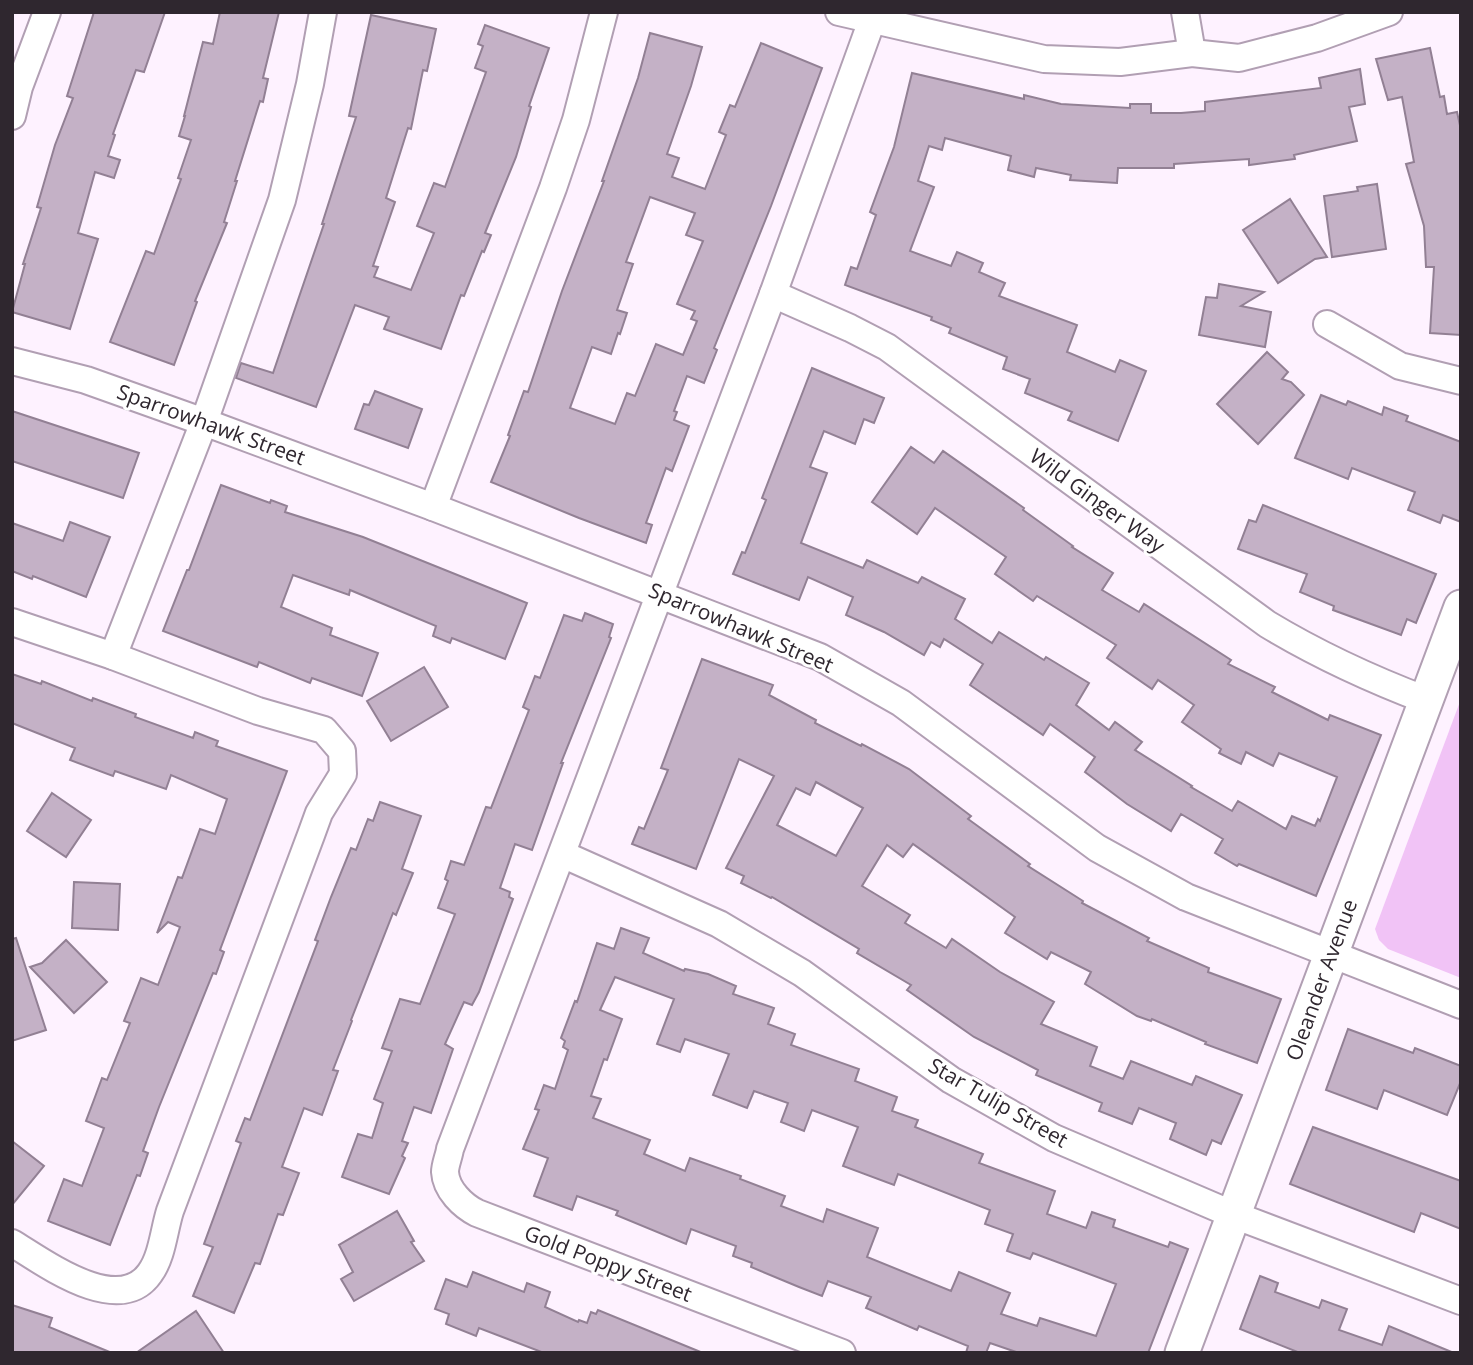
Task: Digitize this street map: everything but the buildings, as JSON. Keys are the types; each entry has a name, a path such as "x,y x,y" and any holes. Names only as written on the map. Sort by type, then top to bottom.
{"street":[{"path":"12,117 19,87 47,12"},
{"path":"113,656 204,422 282,200 310,84 323,12"},
{"path":"433,507 553,188 576,120 604,12"},
{"path":"839,12 874,16 1044,59 1120,62 1192,53 1239,58 1317,38 1389,12"},
{"path":"1185,12 1192,53"},
{"name":"Gold Poppy Street","path":"842,1353 477,1213 465,1207 449,1187 445,1173 461,1119 773,294 874,16"},
{"name":"Wild Ginger Way","path":"773,294 887,347 1266,624 1317,654 1426,700"},
{"path":"1327,324 1400,366 1461,381"},
{"name":"Sparrowhawk Street","path":"12,361 86,380 204,422 659,593 820,657 901,703 1097,848 1185,897 1461,1005"},
{"name":"Oleander Avenue","path":"1182,1353 1461,607"},
{"path":"12,622 113,656 258,711 324,730 342,751 343,774 319,814 170,1211 151,1272 134,1288 110,1291 89,1285 58,1270 12,1243"},
{"name":"Star Tulip Street","path":"562,853 719,924 802,973 951,1080 1054,1138 1234,1215 1461,1301"}],"shaded area":[{"path":"1461,699 1461,978 1388,949 1379,940 1375,929"}]}
